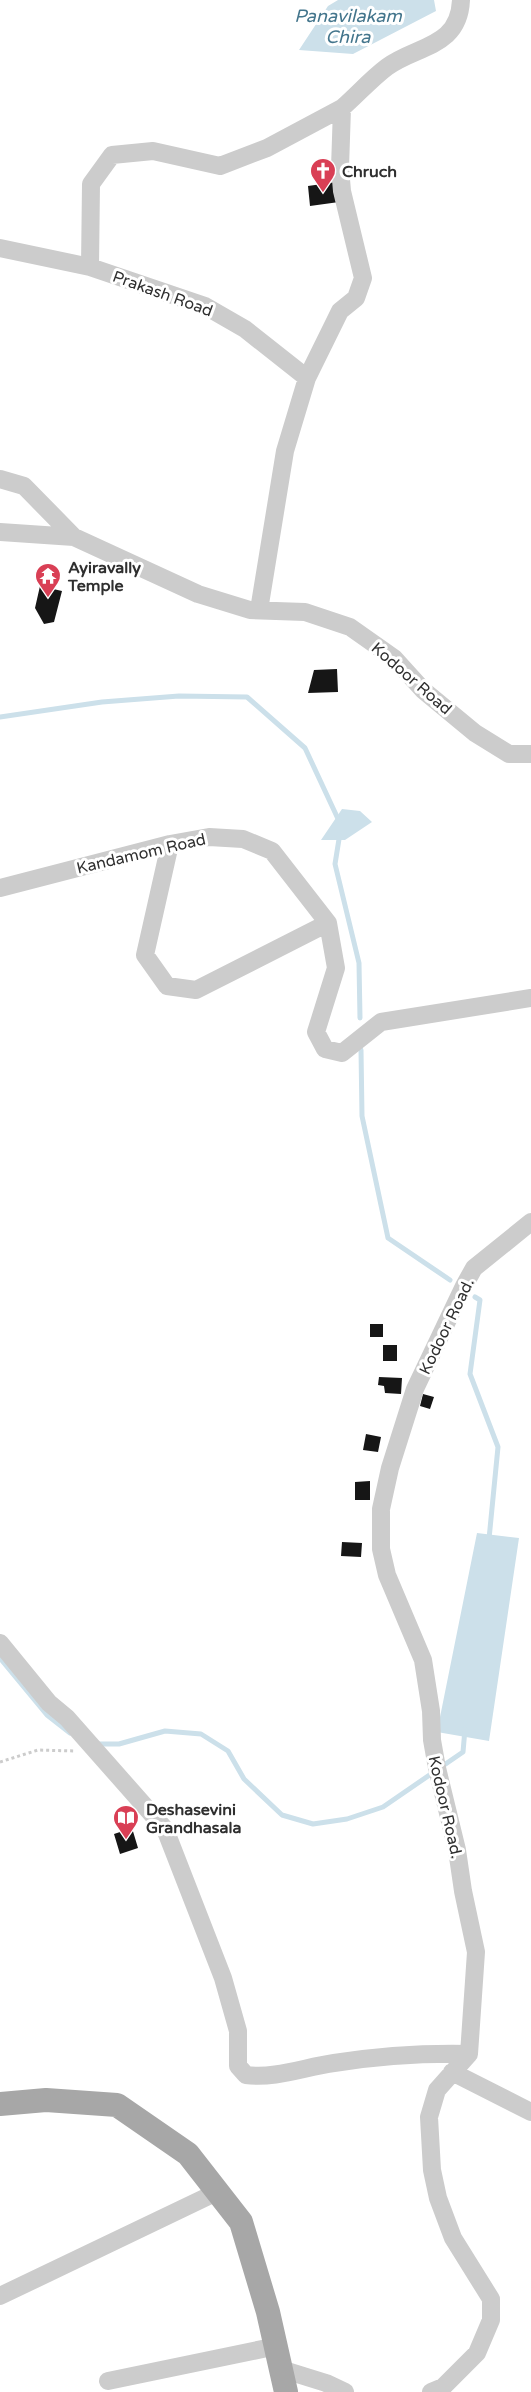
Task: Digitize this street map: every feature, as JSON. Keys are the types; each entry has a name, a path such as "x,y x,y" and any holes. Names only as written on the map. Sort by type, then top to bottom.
{"main road":[{"path":"0,2104 46,2100 117,2105 188,2154 241,2222 281,2369"}],"street":[{"path":"90,267 92,184 112,155 153,150 220,166 267,148 342,108 387,67 447,37 460,9 461,0"},
{"path":"259,610 285,451 307,378 340,311 356,298 363,278 342,191 340,168 342,108"},
{"name":"Prakash Road","path":"0,248 90,267 205,306 245,329 307,378"},
{"name":"Kodoor Road","path":"0,479 24,486 74,537 198,594 250,610 305,612 350,627 394,658 423,690 475,733 509,754 531,754"},
{"path":"0,532 74,537"},
{"name":"Kandamom Road","path":"0,888 170,844 209,837 243,839 272,851 328,923 336,968 316,1032 325,1049 342,1053 381,1022 531,998"},
{"path":"170,844 145,955 167,986 196,990 328,923"},
{"name":"Kodoor Road.","path":"469,2054 476,1952 463,1891 458,1850 437,1771 423,1660 387,1575 381,1549 381,1509 390,1468 415,1389 464,1286 474,1268 531,1222"},
{"path":"0,1643 49,1703 67,1718 165,1829 223,1978 238,2031 238,2066 246,2075 267,2076 333,2063 394,2056 469,2054"},
{"path":"431,2392 443,2387 477,2353 491,2320 491,2299 453,2238 438,2198 432,2170 429,2117 431,2106 437,2090 469,2054"},
{"path":"452,2072 531,2112"},
{"path":"0,2296 218,2192"},
{"path":"108,2381 281,2369 326,2383 345,2392"}],"path":[{"path":"0,1761 38,1750 91,1745"}],"water":[{"name":"Panavilakam Chira","path":"338,0 434,0 436,11 353,54 299,50 328,6"},
{"path":"342,809 360,811 372,822 345,840 321,840"},
{"path":"477,1533 519,1538 489,1741 437,1732"}],"building":[{"name":"Chruch","path":"336,182 339,202 310,206 308,186"},
{"name":"Ayiravally Temple","path":"40,586 62,591 54,622 44,624 35,608"},
{"path":"337,669 338,692 308,693 314,670"},
{"path":"370,1324 383,1324 383,1337 370,1337"},
{"path":"383,1345 397,1345 397,1361 383,1361"},
{"path":"379,1377 402,1378 401,1394 385,1393 384,1386 378,1385"},
{"path":"423,1394 434,1397 430,1409 420,1406"},
{"path":"366,1434 381,1437 378,1452 363,1450"},
{"path":"370,1481 370,1500 355,1500 355,1482"},
{"path":"342,1542 362,1543 361,1557 341,1556"},
{"name":"Deshasevini Grandhasala","path":"132,1828 138,1848 120,1854 114,1834"}],"waterway":[{"path":"0,717 102,702 179,696 247,697 305,748 339,821"},
{"path":"340,833 335,864 359,963 360,1018"},
{"path":"361,1050 362,1116 388,1238 450,1280"},
{"path":"475,1297 480,1300 470,1374 498,1447 489,1539"},
{"path":"0,1658 47,1715 70,1733"},
{"path":"98,1744 119,1744 165,1731 201,1734 228,1751 244,1779 282,1815 313,1824 347,1819 383,1807 463,1752 465,1729"}],"place":[{"name":"Chruch","path":"323,194"},
{"name":"Ayiravally Temple","path":"48,599"},
{"name":"Deshasevini Grandhasala","path":"126,1841"}]}
